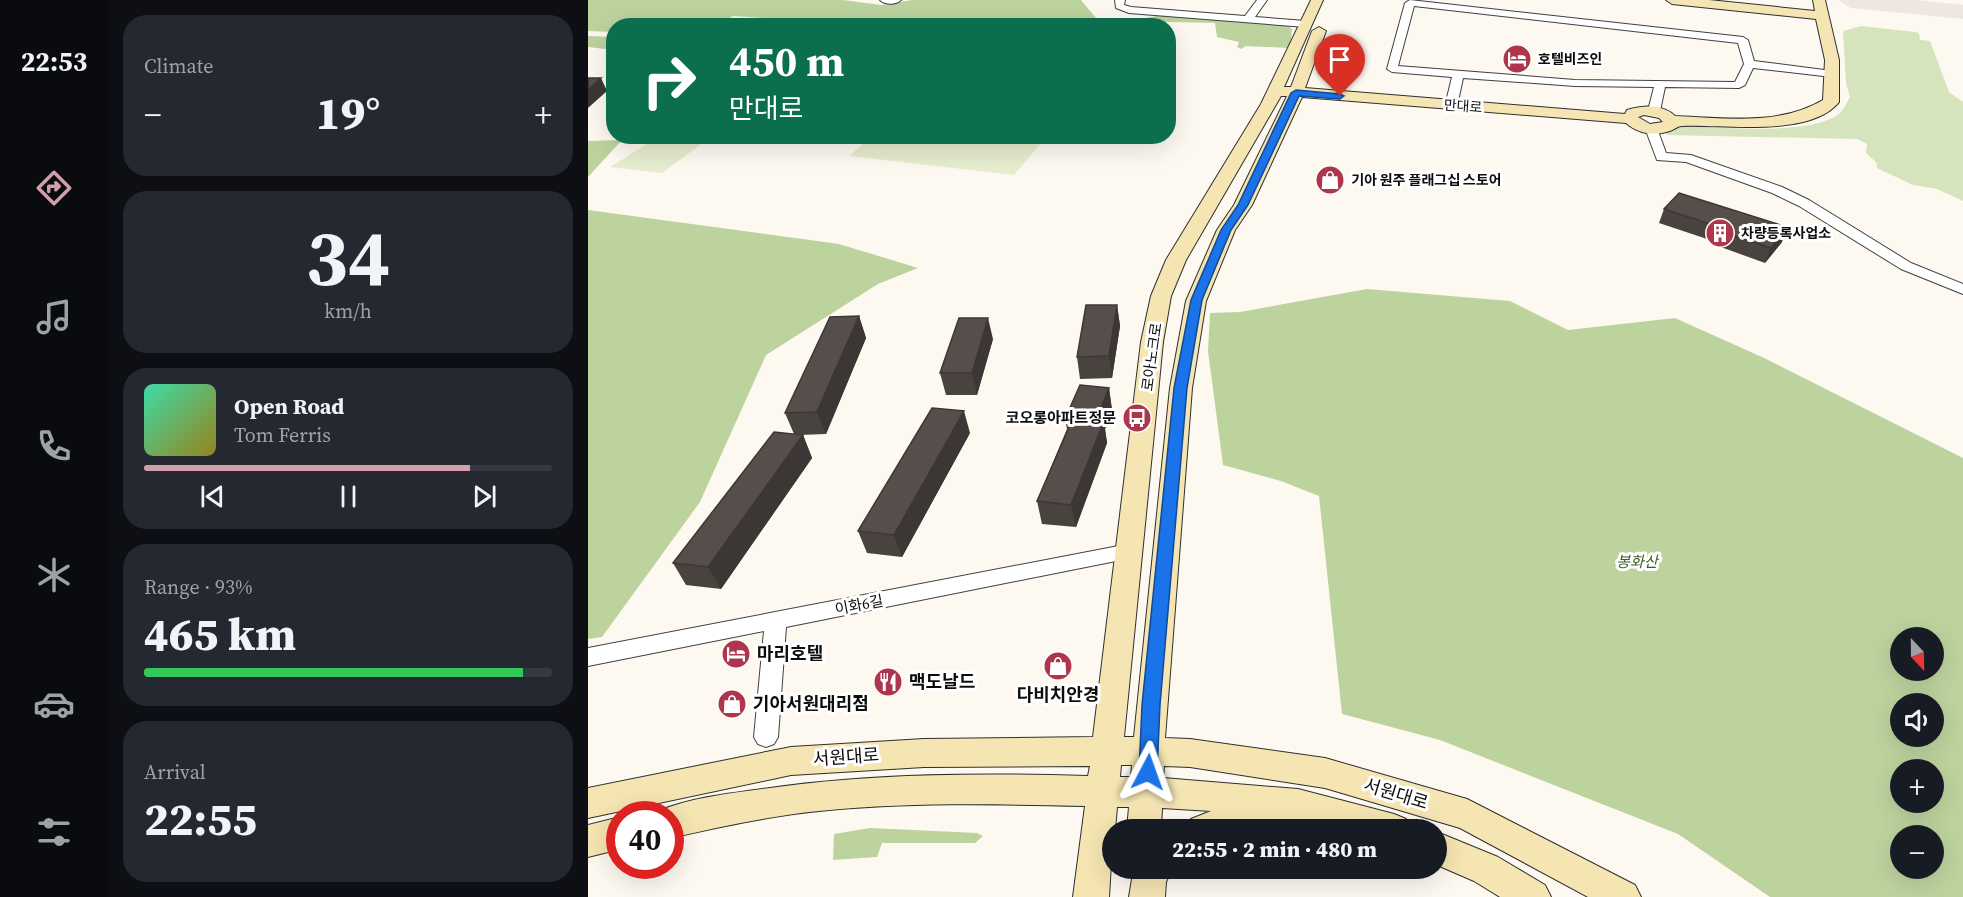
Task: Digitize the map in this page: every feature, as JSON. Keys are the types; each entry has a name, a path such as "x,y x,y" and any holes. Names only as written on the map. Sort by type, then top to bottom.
{"street":[{"path":"885,0 896,0"},
{"path":"1120,0 1119,6 1129,10 1306,24"},
{"path":"1248,19 1262,0"},
{"name":"로아노크로","path":"1145,819 1151,705 1181,388 1197,300 1209,265 1226,230 1243,205 1285,92 1306,24 1317,0"},
{"name":"로아노크로","path":"1091,897 1109,751 1152,342 1161,296 1176,260 1285,92 1332,0"},
{"path":"1507,14 1510,0"},
{"path":"1672,0 1722,5 1803,18 1810,22 1811,29 1829,45"},
{"path":"1744,0 1822,8"},
{"path":"1410,3 1743,40 1749,64 1739,85 1575,83 1392,69 1410,3"},
{"path":"1722,5 1822,8"},
{"path":"1672,121 1751,122 1790,119 1806,116 1831,102 1832,74 1822,8"},
{"path":"1749,64 1832,74"},
{"path":"1451,106 1458,74"},
{"path":"1654,111 1660,84"},
{"name":"만대로","path":"1285,92 1630,119"},
{"path":"1638,111 1654,111 1669,116 1672,121 1671,126 1666,128 1651,128 1641,126 1630,119 1630,115 1638,111"},
{"path":"1651,128 1661,157 1695,161 1777,190 1804,203 1906,266 1963,289"},
{"path":"1147,390 1181,388"},
{"name":"이화6길","path":"588,657 1129,552"},
{"path":"766,737 776,622"},
{"name":"서원대로","path":"588,803 791,761 924,753 1150,751 1190,753 1324,773 1467,815 1623,897"},
{"path":"684,819 740,807 819,796 898,791 1104,791 1191,794 1298,804 1353,819"},
{"path":"1231,819 1298,804"},
{"path":"588,841 606,836"},
{"path":"1447,852 1486,869 1533,897"},
{"path":"1140,897 1141,879"},
{"path":"1147,897 1149,879"}],"green space":[{"path":"588,0 843,0 881,5 912,0 1081,0 1096,18 765,18 733,16 730,18 606,18 606,32 588,31"},
{"path":"1162,15 1287,25 1292,29 1290,48 1246,46 1241,49 1237,47 1239,42 1217,37 1215,23 1176,22 1176,18 1146,18"},
{"path":"1861,26 1915,32 1919,33 1920,40 1930,41 1949,92 1963,102 1963,201 1937,189 1913,185 1877,168 1876,162 1866,153 1867,144 1857,139 1666,135 1670,125 1759,129 1807,126 1826,121 1840,113 1850,97 1846,83 1843,31"},
{"path":"588,36 606,37 606,49 588,47"},
{"path":"606,140 606,144 618,144 588,177 588,141"},
{"path":"647,144 701,144 662,173 610,167"},
{"path":"863,144 1040,144 1014,175 849,156"},
{"path":"588,210 839,244 918,268 878,284 766,355 700,502 602,637 588,639"},
{"name":"봉화산","path":"1367,289 1510,301 1568,330 1675,318 1764,358 1963,458 1963,897 1770,897 1678,834 1440,740 1342,714 1319,496 1281,481 1223,465 1208,351 1210,313 1240,312"},
{"path":"870,828 977,833 983,836 975,843 882,843 877,857 833,860 834,834"}],"shaded area":[{"path":"1838,0 1918,0 1963,5 1963,19 1851,8"}],"building":[{"path":"588,78 601,78 588,90"},
{"path":"1679,193 1787,227 1771,248 1722,232 1725,229 1664,209"},
{"path":"1086,305 1117,305 1109,356 1077,357"},
{"path":"859,316 817,412 785,413 830,317"},
{"path":"959,318 988,318 972,373 940,373"},
{"path":"1080,385 1109,388 1096,420 1104,421 1071,505 1037,501 1072,420 1065,419"},
{"path":"932,408 964,411 894,535 858,531"},
{"path":"774,432 803,435 708,567 673,563"}],"place":[{"name":"호텔비즈인","path":"1517,59"},
{"name":"기아 원주 플래그십 스토어","path":"1330,180"},
{"name":"차량등록사업소","path":"1720,233"},
{"name":"코오롱아파트정문","path":"1137,418"},
{"name":"마리호텔","path":"736,654"},
{"name":"다비치안경","path":"1058,666"},
{"name":"맥도날드","path":"888,682"},
{"name":"기아서원대리점","path":"732,704"}],"route":[{"path":"1148,772 1151,705 1181,388 1187,344 1197,300 1209,265 1226,230 1243,205 1296,93 1340,96"}]}
